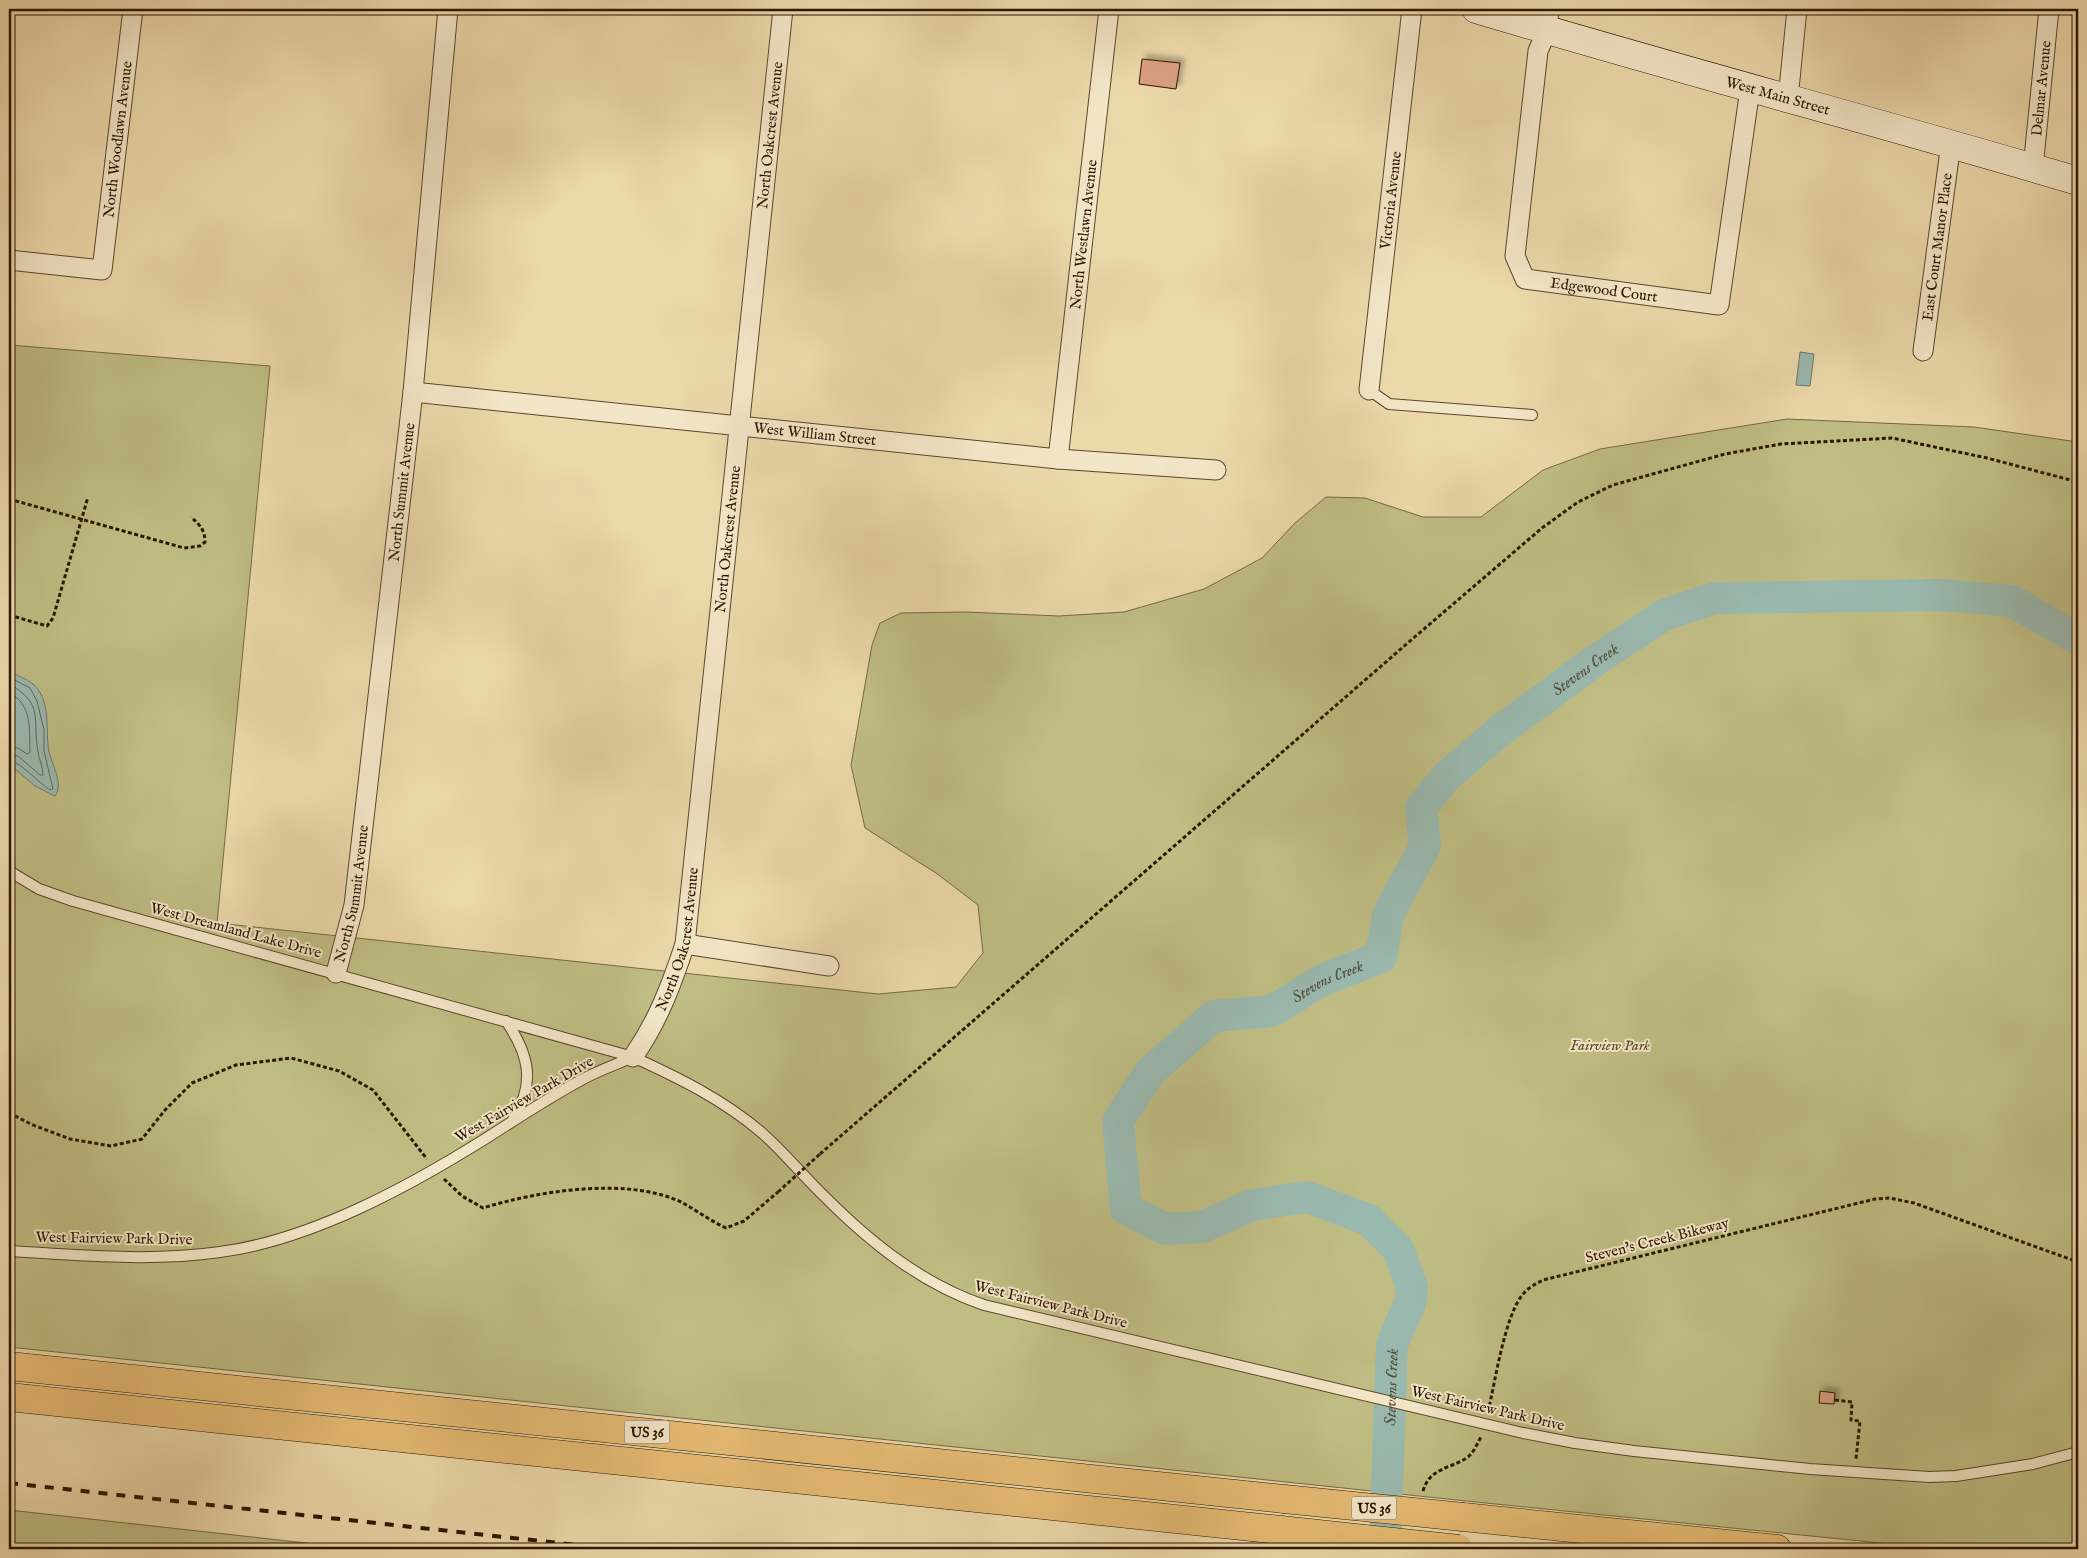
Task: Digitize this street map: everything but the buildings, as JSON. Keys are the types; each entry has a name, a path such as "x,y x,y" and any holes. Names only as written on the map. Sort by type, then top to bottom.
{"main road":[{"name":"US 36","path":"9,1366 1777,1549"},
{"name":"US 36","path":"9,1397 1459,1549"}],"street":[{"name":"North Woodlawn Avenue","path":"9,260 102,270 133,9"},
{"name":"North Summit Avenue","path":"336,973 354,905 413,392 448,9"},
{"name":"North Oakcrest Avenue","path":"633,1057 652,1030 670,989 685,944 741,427 783,9"},
{"name":"North Westlawn Avenue","path":"1058,459 1109,9"},
{"name":"Victoria Avenue","path":"1369,390 1412,9"},
{"name":"West Main Street","path":"1476,9 1548,19 1750,89 1951,143 2078,181"},
{"path":"1788,98 1797,9"},
{"name":"Delmar Avenue","path":"2033,168 2049,9"},
{"name":"Edgewood Court","path":"1548,19 1538,51 1515,256 1525,279 1719,305 1750,89"},
{"name":"East Court Manor Place","path":"1923,351 1951,143"},
{"name":"West William Street","path":"413,392 1058,459 1216,470"},
{"path":"685,944 829,966"}],"lane":[{"path":"1369,390 1389,404 1532,415"},
{"name":"West Dreamland Lake Drive","path":"9,871 39,889 72,901 633,1057"},
{"path":"506,1021 524,1050 527,1066 525,1095 521,1107 511,1122"},
{"name":"West Fairview Park Drive","path":"9,1251 176,1256 221,1252 276,1239 325,1222 434,1169 586,1077 633,1057 693,1084 732,1108 762,1132 854,1226 919,1275 954,1295 984,1305 1484,1424 1575,1443 1634,1451 1854,1472 1928,1477 1956,1476 2033,1464 2078,1452"}],"path":[{"path":"9,1113 70,1140 111,1146 142,1139 165,1110 192,1083 236,1066 291,1058 339,1071 373,1090 434,1169 462,1196 483,1208 514,1199 586,1188 638,1190 682,1203 726,1228 744,1221 1410,641 1542,528 1578,502 1613,485 1725,454 1781,444 1892,438 1987,458 2078,482"},
{"path":"9,615 47,626 53,618 88,496"},
{"path":"9,499 193,548 205,542 205,534 200,524 191,517"},
{"name":"Steven's Creek Bikeway","path":"1422,1498 1427,1480 1434,1473 1468,1456 1481,1437 1514,1311 1523,1294 1543,1280 1862,1201 1889,1198 1914,1204 2078,1262"},
{"path":"1834,1400 1852,1402 1851,1420 1860,1421 1854,1472"}],"green space":[{"name":"Fairview Park","path":"9,345 270,366 217,923 878,994 956,987 983,953 978,905 936,873 865,828 851,765 872,645 880,623 901,613 966,612 1059,616 1124,612 1204,589 1262,558 1295,523 1326,497 1365,498 1423,517 1481,517 1543,470 1600,449 1787,419 1974,427 2078,442 2078,1549 1939,1549 9,1347"},
{"path":"9,1510 360,1549 9,1549"}],"water":[{"path":"1800,352 1814,354 1810,386 1796,385"},
{"path":"9,671 33,684 43,699 47,716 49,752 58,780 55,796 35,786 9,764"}],"waterway":[{"name":"Stevens Creek","path":"1385,1549 1392,1344 1410,1303 1412,1287 1398,1249 1369,1220 1307,1197 1252,1205 1202,1227 1165,1229 1126,1209 1118,1121 1150,1072 1214,1016 1272,1011 1322,980 1381,957 1388,915 1425,846 1421,808 1445,778 1497,733 1596,660 1664,615 1715,598 1941,595 2012,601 2078,639"}],"railway":[{"path":"9,1483 614,1549"}]}
